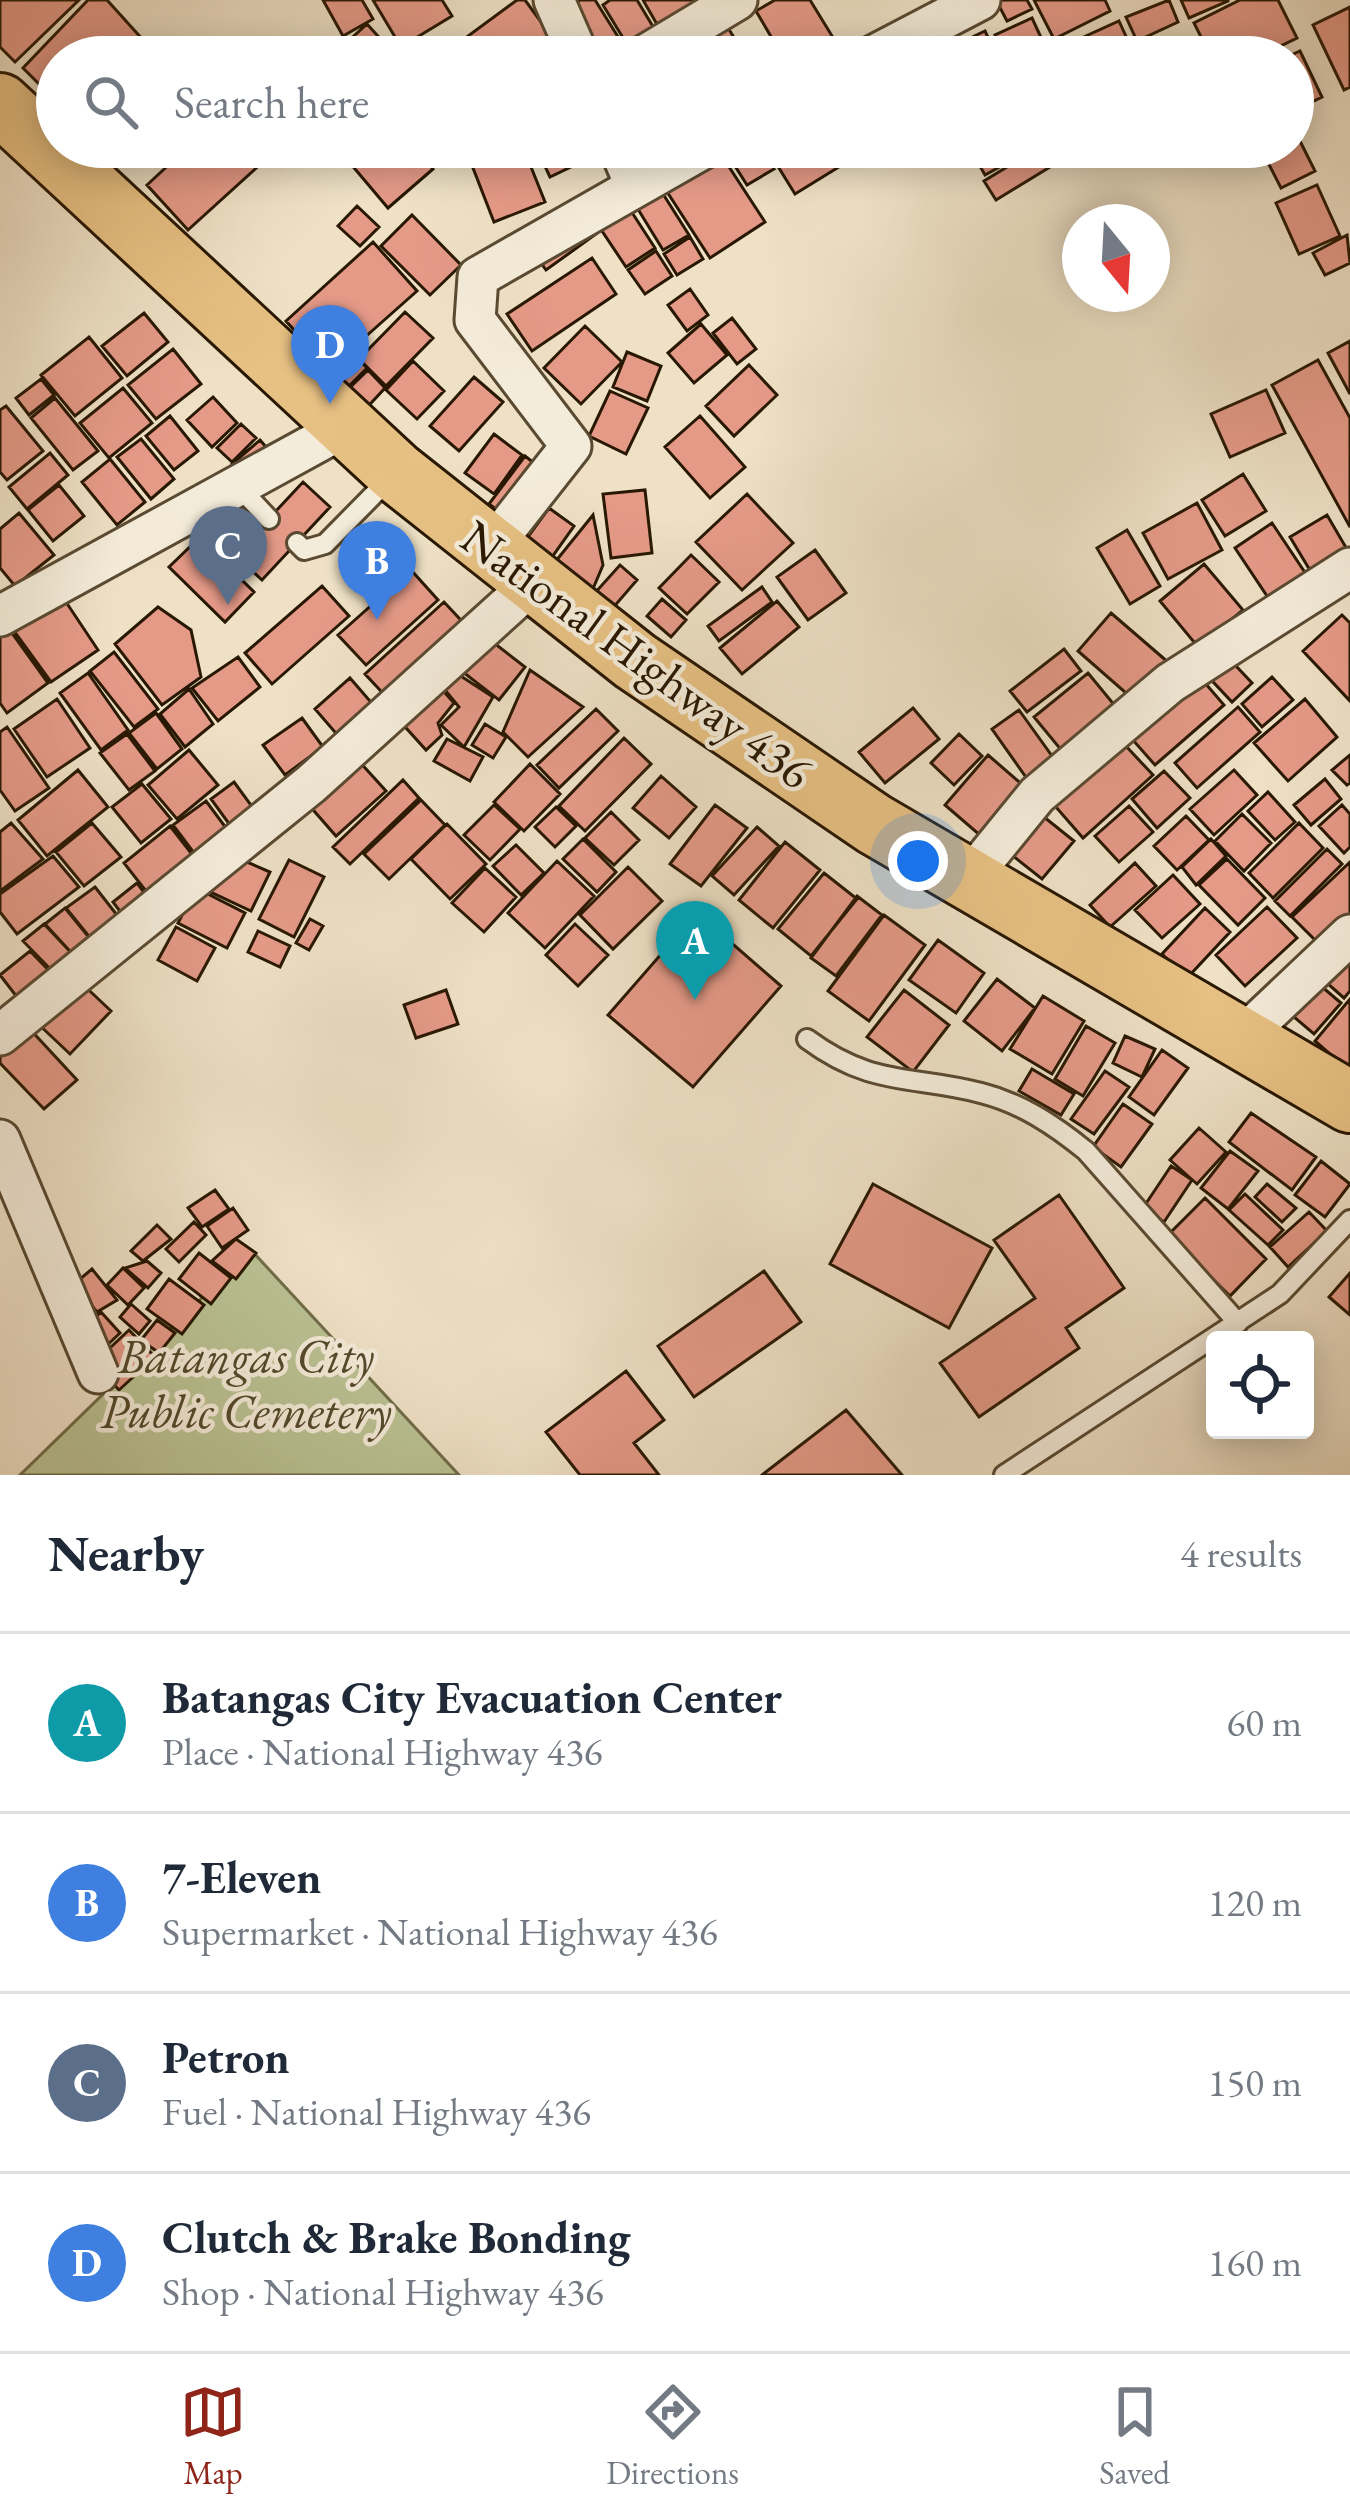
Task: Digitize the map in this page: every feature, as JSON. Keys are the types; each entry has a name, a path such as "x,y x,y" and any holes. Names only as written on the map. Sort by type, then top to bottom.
{"main road":[{"name":"National Highway 436","path":"0,104 36,137"},
{"name":"National Highway 436","path":"69,168 396,472 511,567 743,738 967,881 1350,1102"}],"street":[{"path":"554,0 570,36"},
{"path":"677,36 737,0"},
{"path":"909,36 968,3"},
{"path":"628,168 635,185"},
{"path":"0,1035 311,784 511,567 571,446 475,320 474,286 478,277 667,168"},
{"path":"0,616 347,426"},
{"path":"967,881 1037,795 1170,682 1350,568"},
{"path":"1239,1040 1350,935"},
{"path":"0,1140 98,1373"}],"lane":[{"path":"297,544 304,550 325,544 396,472"},
{"path":"240,488 268,519"},
{"path":"807,1039 855,1069 899,1083 981,1093 1021,1107 1058,1129 1086,1150 1238,1323"},
{"path":"1004,1475 1238,1323 1299,1277 1350,1220"}],"green space":[{"name":"Batangas City Public Cemetery","path":"251,1250 459,1475 20,1475"}],"building":[{"path":"0,0 79,0 42,36 36,36 15,62 0,47"},
{"path":"88,0 107,0 139,36 54,36"},
{"path":"323,0 362,0 373,19 343,36"},
{"path":"373,0 442,0 452,16 419,36 394,36"},
{"path":"517,0 525,0 551,36 468,36"},
{"path":"580,0 595,0 618,36 573,36 559,13"},
{"path":"610,0 637,0 655,30 645,36 622,36 603,5"},
{"path":"643,0 716,0 662,33"},
{"path":"775,0 810,0 832,36 771,36 756,11"},
{"path":"996,0 1027,0 1032,9 1007,21"},
{"path":"1034,0 1105,0 1110,11 1052,36"},
{"path":"1169,0 1178,22 1148,36 1135,36 1126,17"},
{"path":"1181,0 1228,0 1228,1 1189,18"},
{"path":"1240,0 1278,0 1296,36 1200,36 1194,23"},
{"path":"1350,7 1350,87 1344,90 1313,25"},
{"path":"720,15 733,36 695,36"},
{"path":"1032,18 1040,36 995,36"},
{"path":"1119,21 1126,36 1086,36"},
{"path":"367,24 378,36 354,36"},
{"path":"36,54 36,81 23,68"},
{"path":"165,168 256,168 188,230 147,185"},
{"path":"354,168 433,169 388,208"},
{"path":"473,168 531,168 545,202 494,222"},
{"path":"546,168 569,168 550,177"},
{"path":"681,168 730,168 765,222 710,258 660,181"},
{"path":"736,168 774,169 747,185"},
{"path":"779,168 837,168 795,194"},
{"path":"1005,168 1048,168 996,200 984,181"},
{"path":"1271,168 1314,168 1315,171 1281,188"},
{"path":"1317,185 1340,236 1299,254 1276,203"},
{"path":"658,186 689,235 663,250 633,201"},
{"path":"620,194 655,248 626,267 590,213"},
{"path":"357,206 379,227 360,246 338,226"},
{"path":"581,214 596,234 546,270 531,249"},
{"path":"412,215 461,265 430,295 381,246"},
{"path":"1347,235 1350,263 1325,275 1313,253"},
{"path":"690,237 703,259 677,275 664,254"},
{"path":"373,242 417,291 329,369 286,321"},
{"path":"656,251 672,276 645,294 628,270"},
{"path":"592,258 616,294 532,351 507,314"},
{"path":"690,289 708,315 687,331 668,305"},
{"path":"405,312 433,338 386,386 359,359"},
{"path":"144,313 168,342 127,376 102,346"},
{"path":"732,318 756,349 737,364 713,333"},
{"path":"701,324 727,355 694,383 668,353"},
{"path":"585,326 622,362 581,404 544,368"},
{"path":"89,337 122,378 75,416 41,375"},
{"path":"1350,341 1350,394 1328,353"},
{"path":"173,349 201,384 156,419 128,385"},
{"path":"350,351 367,368 341,394 324,376"},
{"path":"627,352 661,366 647,401 613,387"},
{"path":"1318,360 1350,418 1350,527 1272,385"},
{"path":"413,361 444,391 417,419 386,390"},
{"path":"749,365 777,395 734,436 706,406"},
{"path":"368,370 385,388 360,415 341,396"},
{"path":"474,377 503,402 459,451 430,426"},
{"path":"41,379 54,395 29,415 16,398"},
{"path":"123,388 152,423 109,458 80,423"},
{"path":"1266,390 1285,433 1230,457 1211,414"},
{"path":"610,391 648,408 626,454 589,436"},
{"path":"213,397 237,423 212,447 187,420"},
{"path":"55,398 98,451 73,470 31,418"},
{"path":"6,406 43,451 7,480 0,472 0,410"},
{"path":"170,416 198,451 174,470 146,436"},
{"path":"700,416 745,467 710,498 665,447"},
{"path":"241,424 256,438 232,462 217,448"},
{"path":"494,434 522,455 494,494 465,473"},
{"path":"141,439 174,479 151,499 117,457"},
{"path":"260,440 273,455 246,479 232,464"},
{"path":"50,453 68,475 27,509 9,487"},
{"path":"525,456 539,467 504,515 489,504"},
{"path":"110,459 145,502 117,525 82,482"},
{"path":"1243,474 1266,511 1225,536 1202,500"},
{"path":"303,482 330,507 262,580 235,555"},
{"path":"59,485 84,516 53,541 28,510"},
{"path":"645,490 652,553 611,558 603,494"},
{"path":"747,494 793,543 742,590 696,542"},
{"path":"1197,503 1222,550 1168,579 1143,533"},
{"path":"549,508 574,526 552,557 527,538"},
{"path":"19,513 54,555 15,586 0,568 0,529"},
{"path":"593,515 603,565 589,598 551,567"},
{"path":"1327,515 1348,551 1311,572 1290,537"},
{"path":"1272,523 1312,583 1275,608 1235,548"},
{"path":"1127,530 1160,586 1130,604 1097,548"},
{"path":"199,538 254,592 225,622 169,567"},
{"path":"815,550 846,593 808,620 777,577"},
{"path":"691,555 719,582 687,614 659,588"},
{"path":"1204,564 1243,610 1198,647 1160,601"},
{"path":"620,565 637,580 612,609 594,594"},
{"path":"411,570 438,600 366,665 338,635"},
{"path":"322,586 349,616 272,684 245,653"},
{"path":"762,587 772,602 719,641 708,626"},
{"path":"58,590 98,650 51,682 6,620"},
{"path":"662,599 686,620 671,637 647,616"},
{"path":"777,601 799,627 742,674 720,648"},
{"path":"444,602 471,631 392,703 365,674"},
{"path":"158,607 191,630 201,677 162,705 115,644"},
{"path":"1111,613 1169,663 1135,701 1078,651"},
{"path":"1342,615 1350,623 1350,701 1303,651"},
{"path":"7,626 48,683 7,713 0,703 0,631"},
{"path":"485,636 525,667 499,700 459,669"},
{"path":"1064,649 1081,671 1027,712 1010,691"},
{"path":"1221,650 1252,683 1232,702 1201,669"},
{"path":"114,652 158,709 134,727 90,671"},
{"path":"238,657 260,687 218,721 192,688"},
{"path":"1193,669 1224,705 1155,765 1124,730"},
{"path":"530,670 583,707 528,757 503,732"},
{"path":"453,671 493,697 464,747 441,725 459,707 440,684"},
{"path":"88,673 128,730 101,750 60,693"},
{"path":"1088,673 1116,707 1062,751 1034,717"},
{"path":"1272,677 1293,700 1262,727 1242,704"},
{"path":"350,678 376,708 340,738 315,709"},
{"path":"437,684 454,703 438,723 442,735 426,750 398,719"},
{"path":"189,689 213,724 185,747 160,714"},
{"path":"57,699 90,748 47,777 14,729"},
{"path":"1305,699 1337,737 1288,781 1254,743"},
{"path":"1238,707 1260,732 1197,788 1175,763"},
{"path":"913,708 939,739 885,783 859,752"},
{"path":"596,709 618,731 559,788 537,765"},
{"path":"1019,710 1057,763 1030,783 992,729"},
{"path":"156,713 182,749 157,769 129,733"},
{"path":"302,718 323,747 285,775 263,745"},
{"path":"485,724 506,737 493,758 472,745"},
{"path":"7,727 49,788 15,811 0,790 0,732"},
{"path":"127,734 155,771 129,790 100,753"},
{"path":"959,734 982,756 954,785 931,763"},
{"path":"624,738 651,764 585,831 559,806"},
{"path":"447,739 483,757 470,781 434,761"},
{"path":"1124,744 1153,775 1083,838 1055,806"},
{"path":"189,750 218,785 177,819 148,785"},
{"path":"988,755 1025,787 982,837 945,805"},
{"path":"1350,755 1350,783 1347,785 1332,770"},
{"path":"357,759 386,791 336,836 308,804"},
{"path":"530,764 560,794 524,831 494,802"},
{"path":"78,770 108,807 47,856 18,820"},
{"path":"1234,770 1257,795 1214,835 1190,809"},
{"path":"1164,771 1190,798 1157,828 1132,799"},
{"path":"661,776 696,807 669,838 633,808"},
{"path":"1325,779 1341,799 1311,825 1294,805"},
{"path":"403,780 419,798 350,864 333,847"},
{"path":"234,782 259,816 235,832 211,799"},
{"path":"142,784 171,819 141,843 112,807"},
{"path":"1268,792 1295,822 1275,840 1248,811"},
{"path":"421,800 445,825 389,879 364,854"},
{"path":"206,801 232,836 200,861 173,825"},
{"path":"494,805 520,829 490,860 464,835"},
{"path":"715,805 747,828 701,886 670,864"},
{"path":"1342,805 1350,814 1350,847 1344,853 1319,826"},
{"path":"1129,806 1153,832 1119,862 1095,836"},
{"path":"556,807 576,826 555,847 535,827"},
{"path":"611,812 639,840 614,865 585,838"},
{"path":"1039,813 1074,841 1042,879 1008,852"},
{"path":"1242,814 1271,843 1244,871 1215,841"},
{"path":"1186,816 1209,840 1177,870 1154,846"},
{"path":"11,823 43,859 0,891 0,832"},
{"path":"92,823 121,857 84,886 56,852"},
{"path":"1299,823 1323,848 1273,898 1249,873"},
{"path":"447,824 486,864 450,899 411,859"},
{"path":"170,826 198,862 153,900 124,863"},
{"path":"757,827 779,846 734,895 712,876"},
{"path":"583,839 616,872 597,892 563,859"},
{"path":"1211,839 1226,856 1196,885 1182,867"},
{"path":"785,842 820,870 773,928 739,900"},
{"path":"516,845 544,873 521,895 493,866"},
{"path":"1327,849 1342,864 1290,916 1275,901"},
{"path":"53,856 79,887 17,934 0,912 0,894"},
{"path":"233,856 270,872 251,911 200,887"},
{"path":"1227,859 1265,898 1238,925 1199,885"},
{"path":"289,860 324,877 294,937 259,919"},
{"path":"557,861 594,896 545,948 508,913"},
{"path":"1350,862 1350,919 1322,947 1292,917"},
{"path":"1135,863 1156,886 1110,927 1090,905"},
{"path":"628,867 662,901 613,949 580,915"},
{"path":"485,868 516,897 484,932 452,903"},
{"path":"824,873 857,899 811,956 778,929"},
{"path":"1173,875 1200,904 1162,938 1135,910"},
{"path":"137,883 152,903 128,922 113,902"},
{"path":"95,887 124,924 96,945 66,908"},
{"path":"196,888 245,913 227,948 178,923"},
{"path":"857,896 882,915 836,976 811,958"},
{"path":"1267,907 1297,938 1245,986 1216,955"},
{"path":"65,908 96,946 79,961 45,924"},
{"path":"1205,908 1230,932 1187,978 1162,954"},
{"path":"697,913 781,986 693,1087 608,1015"},
{"path":"884,915 925,945 869,1021 828,991"},
{"path":"310,919 323,926 309,950 296,943"},
{"path":"44,924 79,961 61,980 23,941"},
{"path":"575,924 608,955 578,986 546,955"},
{"path":"176,927 215,948 197,981 158,960"},
{"path":"258,931 290,946 280,967 248,952"},
{"path":"938,940 984,973 956,1013 909,980"},
{"path":"30,951 58,980 27,1010 0,975"},
{"path":"1340,955 1350,963 1350,991 1344,998 1320,977"},
{"path":"75,977 111,1011 70,1054 34,1020"},
{"path":"997,979 1035,1008 1002,1051 964,1021"},
{"path":"1314,980 1341,1003 1314,1034 1287,1011"},
{"path":"446,990 458,1024 416,1038 404,1005"},
{"path":"904,990 949,1025 913,1072 867,1037"},
{"path":"1043,996 1084,1021 1052,1074 1010,1049"},
{"path":"1350,999 1350,1063 1346,1068 1315,1041"},
{"path":"26,1025 77,1080 44,1109 0,1063 0,1049"},
{"path":"1086,1026 1115,1043 1083,1096 1055,1079"},
{"path":"1125,1036 1155,1049 1142,1077 1113,1063"},
{"path":"1162,1050 1188,1068 1154,1115 1129,1097"},
{"path":"1032,1069 1074,1094 1061,1115 1019,1091"},
{"path":"1105,1071 1129,1087 1094,1134 1071,1119"},
{"path":"1123,1104 1152,1124 1121,1167 1093,1147"},
{"path":"1251,1113 1316,1157 1292,1190 1229,1142"},
{"path":"1199,1128 1226,1152 1197,1184 1170,1160"},
{"path":"1230,1151 1258,1171 1228,1209 1201,1188"},
{"path":"1321,1161 1350,1184 1325,1217 1295,1195"},
{"path":"1171,1166 1192,1180 1164,1222 1143,1208"},
{"path":"873,1184 992,1248 949,1328 830,1264"},
{"path":"1267,1184 1296,1208 1282,1222 1255,1197"},
{"path":"215,1190 229,1209 202,1227 188,1208"},
{"path":"1245,1194 1283,1230 1268,1245 1229,1210"},
{"path":"1059,1195 1124,1288 1066,1328 1079,1348 979,1417 940,1363 1035,1298 994,1240"},
{"path":"1205,1198 1266,1259 1230,1296 1168,1235"},
{"path":"233,1208 248,1230 222,1248 207,1226"},
{"path":"1309,1212 1327,1231 1288,1267 1270,1247"},
{"path":"194,1222 206,1235 179,1262 166,1249"},
{"path":"157,1225 171,1239 143,1261 131,1251"},
{"path":"236,1239 256,1253 236,1279 212,1261"},
{"path":"199,1253 231,1278 211,1304 179,1279"},
{"path":"147,1261 161,1273 148,1288 125,1268"},
{"path":"123,1268 144,1288 128,1305 107,1285"},
{"path":"92,1269 117,1300 97,1312 74,1284"},
{"path":"764,1271 801,1322 694,1397 658,1346"},
{"path":"1350,1273 1350,1315 1329,1297"},
{"path":"169,1279 204,1305 182,1334 147,1309"},
{"path":"131,1304 150,1321 139,1334 120,1317"},
{"path":"101,1312 120,1333 100,1352 80,1332"},
{"path":"157,1320 175,1333 159,1353 141,1340"},
{"path":"129,1330 155,1357 119,1390 94,1363"},
{"path":"626,1371 664,1420 634,1443 659,1475 580,1475 546,1432"},
{"path":"846,1410 902,1475 762,1475"}],"place":[{"name":"Clutch & Brake Bonding","path":"330,404"},
{"name":"Petron","path":"228,605"},
{"name":"7-Eleven","path":"377,620"},
{"name":"Batangas City Evacuation Center","path":"695,1000"}]}
